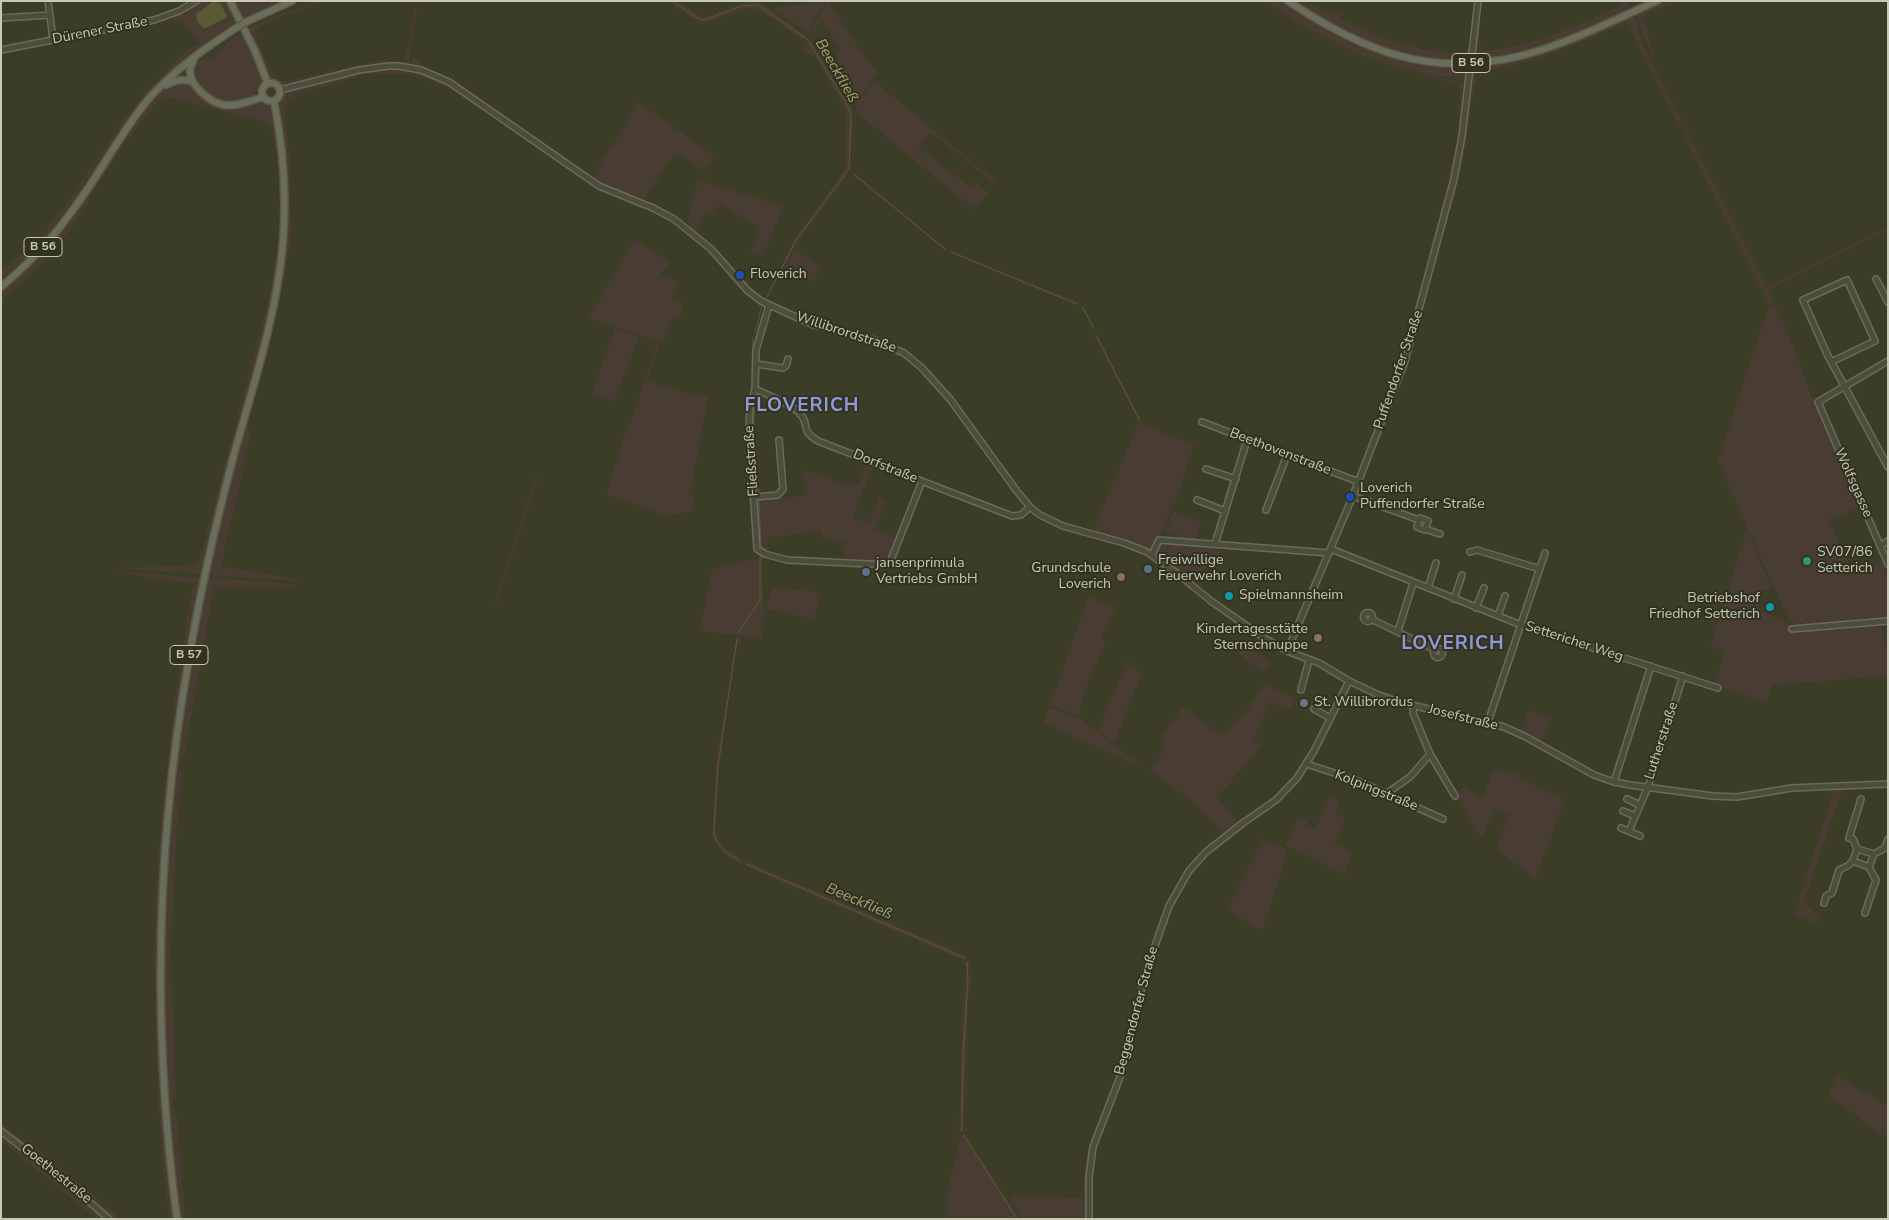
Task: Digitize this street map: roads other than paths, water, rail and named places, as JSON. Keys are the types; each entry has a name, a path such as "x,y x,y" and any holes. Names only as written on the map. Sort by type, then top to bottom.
{"main road":[{"path":"230,1 255,51 268,84"},
{"name":"B 56","path":"1,286 39,252 61,226 120,137 146,102 158,90 198,54 233,30 292,1"},
{"name":"B 56","path":"1288,1 1340,34 1375,50 1410,59 1452,64 1483,63 1521,56 1544,49 1657,1"},
{"path":"198,54 190,70 193,82 211,100 225,105 233,105 264,97"},
{"name":"B 56","path":"158,90 176,80 193,82"},
{"path":"268,84 276,84 280,90 279,97 274,101 266,100 264,97 263,89 268,84"},
{"name":"B 57","path":"177,1219 170,1168 160,987 163,895 170,800 180,712 202,590 216,526 266,334 278,280 285,195 280,130 274,101"}],"street":[{"path":"48,1 52,39"},
{"name":"Dürener Straße","path":"1,50 154,20 179,11 196,1"},
{"name":"Puffendorfer Straße","path":"1287,651 1359,482 1394,392 1423,297 1457,164 1478,1"},
{"path":"1,18 50,15"},
{"name":"Willibrordstraße","path":"280,90 361,70 389,66 421,70 453,85 599,186 653,208 684,227 711,248 748,291 769,305 811,324 874,340 904,353 922,368 950,399 1030,507 1040,515 1062,526 1107,538"},
{"path":"1876,279 1888,302"},
{"path":"1832,362 1875,341 1847,280 1803,300 1832,362 1888,467"},
{"name":"Fließstraße","path":"769,305 758,337 755,389 750,407 749,429 755,497 756,546 765,554 787,560 889,565 922,482"},
{"path":"756,364 784,368 788,359"},
{"path":"1845,387 1888,361"},
{"name":"Wolfsgasse","path":"1845,387 1818,402 1888,564"},
{"name":"Dorfstraße","path":"755,389 799,412 804,419 806,430 818,441 1012,516 1021,515 1030,507"},
{"name":"Beethovenstraße","path":"1202,422 1359,482"},
{"path":"755,497 778,495 783,489 779,440"},
{"path":"1215,544 1247,440"},
{"path":"1266,510 1287,455"},
{"path":"1206,469 1236,478"},
{"path":"1353,496 1419,520 1420,518 1428,521 1426,529 1440,534"},
{"path":"1196,500 1225,511"},
{"name":"Josefstraße","path":"1107,538 1136,546 1152,555 1252,630 1287,651 1319,663 1349,681 1379,695 1414,706 1488,722 1526,737 1594,775 1614,782 1671,791 1737,797 1792,788 1888,784"},
{"name":"Settericher Weg","path":"1152,555 1159,540 1330,551 1521,625 1718,688"},
{"path":"1880,546 1888,541"},
{"path":"1470,552 1477,550 1540,568"},
{"path":"1488,722 1545,553"},
{"path":"1428,588 1436,564"},
{"path":"1454,599 1462,576"},
{"path":"1398,631 1413,583"},
{"path":"1476,608 1484,588"},
{"path":"1498,616 1505,596"},
{"path":"1372,619 1435,650"},
{"path":"1792,630 1888,621"},
{"path":"1301,690 1309,660"},
{"path":"1614,782 1652,666"},
{"name":"Lutherstraße","path":"1629,831 1648,787 1683,676"},
{"name":"Beggendorfer Straße","path":"1090,1219 1089,1168 1093,1147 1120,1077 1148,963 1169,906 1180,884 1206,852 1289,789 1307,764 1349,681"},
{"path":"1414,706 1413,713 1430,754 1455,796"},
{"path":"1314,709 1330,718"},
{"path":"1387,793 1410,777 1430,754"},
{"name":"Kolpingstraße","path":"1307,764 1358,781 1443,819"},
{"path":"1627,799 1640,805"},
{"path":"1824,903 1826,896 1832,893 1839,870 1851,865 1853,861 1857,848 1853,839 1849,838 1862,799"},
{"path":"1623,812 1635,816"},
{"path":"1621,828 1640,836"},
{"path":"1869,866 1874,854 1885,848 1888,840"},
{"path":"1857,848 1874,854"},
{"path":"1853,861 1869,866 1876,880 1865,913"},
{"name":"Goethestraße","path":"1,1131 59,1176 109,1219"}],"waterway":[{"name":"Beeckfließ","path":"673,1 697,18 704,20 742,6 758,5 808,40 849,108 851,116 849,168 795,242 766,299"},
{"path":"855,175 946,250"},
{"path":"951,252 1077,304"},
{"name":"Beeckfließ","path":"755,333 762,306"},
{"path":"1082,306 1094,329"},
{"path":"1097,337 1139,419"},
{"name":"Beeckfließ","path":"752,373 753,338"},
{"name":"Beeckfließ","path":"754,408 754,448 759,494"},
{"name":"Beeckfließ","path":"759,499 761,546 764,549"},
{"name":"Beeckfließ","path":"738,633 760,600 760,556"},
{"name":"Beeckfließ","path":"737,639 718,766 714,831 722,849 739,860"},
{"name":"Beeckfließ","path":"746,864 965,958"},
{"name":"Beeckfließ","path":"962,1131 963,1054 968,982 967,962"},
{"name":"Beeckfließ","path":"964,1135 1017,1219"}],"place":[{"name":"Floverich","path":"740,275"},
{"name":"Loverich Puffendorfer Straße","path":"1350,497"},
{"name":"SV07/86 Setterich","path":"1807,561"},
{"name":"Freiwillige Feuerwehr Loverich","path":"1148,569"},
{"name":"jansenprimula Vertriebs GmbH","path":"866,572"},
{"name":"Grundschule Loverich","path":"1121,577"},
{"name":"Spielmannsheim","path":"1229,596"},
{"name":"Betriebshof Friedhof Setterich","path":"1770,607"},
{"name":"Kindertagesstätte Sternschnuppe","path":"1318,638"},
{"name":"St. Willibrordus","path":"1304,703"}],"district":[{"name":"FLOVERICH","path":"802,406"},
{"name":"LOVERICH","path":"1453,644"}]}
